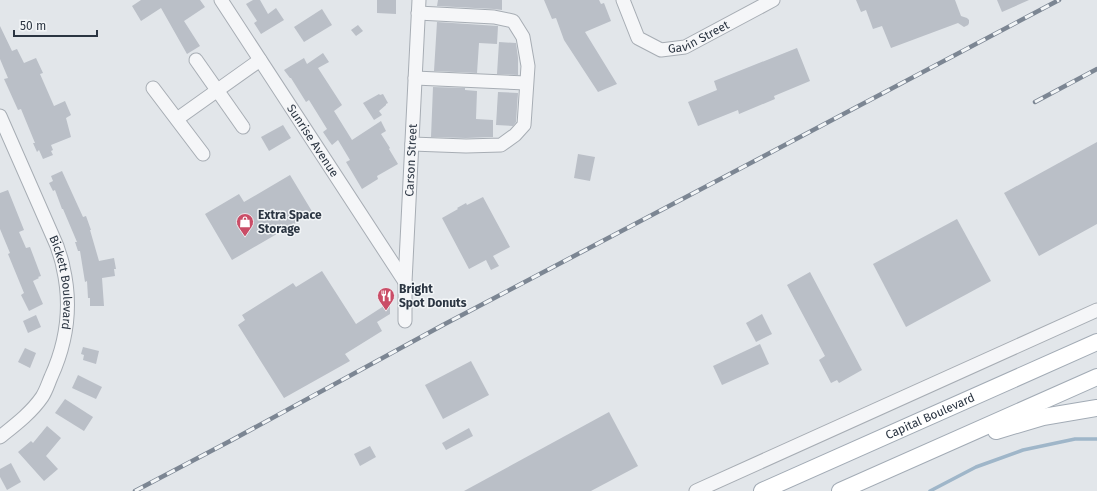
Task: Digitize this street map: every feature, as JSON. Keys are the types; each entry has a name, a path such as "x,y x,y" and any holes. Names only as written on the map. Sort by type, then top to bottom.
{"main road":[{"name":"Capital Boulevard","path":"762,491 1097,342"},
{"path":"840,491 1097,377"},
{"path":"961,437 1003,430 1043,417 1097,408"}],"street":[{"name":"Sunrise Avenue","path":"221,0 404,282"},
{"name":"Gavin Street","path":"623,0 638,38 661,50 685,47 772,0"},
{"path":"412,144 466,146 501,145 515,135 524,125 528,66 523,38 513,21 494,16 418,6"},
{"name":"Carson Street","path":"405,320 404,282 418,6"},
{"path":"196,60 243,127"},
{"path":"177,119 260,60"},
{"path":"415,78 526,83"},
{"path":"153,88 203,154"},
{"name":"Bickett Boulevard","path":"0,116 57,246 66,281 68,317 64,342 55,370 42,396 23,419 0,437"},
{"path":"696,491 1097,310"}],"building":[{"path":"141,0 200,0 205,7 184,21 200,46 187,54 161,8 141,21 132,6"},
{"path":"253,0 260,0 268,14 276,8 284,20 261,34 254,23 257,21 246,4"},
{"path":"377,0 396,0 396,14 377,13"},
{"path":"438,0 502,0 502,10 437,6"},
{"path":"544,0 599,0 601,4 604,3 611,21 585,32 617,84 598,92 564,40 556,18 552,19"},
{"path":"856,0 955,0 961,16 967,18 969,23 964,27 958,23 891,48 882,26 873,29 866,10 861,12"},
{"path":"997,0 1029,0 1002,12"},
{"path":"322,9 332,25 304,42 294,27"},
{"path":"437,22 498,26 497,44 479,43 477,73 434,71"},
{"path":"358,25 363,31 356,36 351,30"},
{"path":"0,26 12,51 17,49 24,63 36,58 43,73 40,74 54,106 65,101 71,115 66,118 71,137 51,145 53,155 43,159 39,150 37,152 33,143 35,143 21,109 18,110 4,79 8,78 0,59"},
{"path":"499,42 516,43 518,75 497,74"},
{"path":"797,48 810,81 774,96 775,99 739,114 738,110 698,126 688,102 717,90 714,81"},
{"path":"323,53 329,62 318,68 342,105 334,111 352,140 381,121 386,131 381,134 398,164 377,176 378,179 362,189 346,162 350,160 338,140 332,145 323,132 327,129 309,100 306,102 291,78 284,70 304,58 307,64"},
{"path":"433,87 465,88 465,90 477,91 476,119 493,120 493,137 431,137"},
{"path":"498,92 518,93 516,122 513,126 496,125"},
{"path":"379,94 383,94 388,103 379,111 382,115 374,120 363,103"},
{"path":"283,125 291,138 269,151 261,137"},
{"path":"1097,142 1097,224 1039,256 1004,193"},
{"path":"578,154 595,157 590,181 574,178"},
{"path":"62,171 83,217 86,216 99,261 114,258 116,269 114,269 115,276 102,278 104,306 90,306 87,281 85,282 80,251 78,251 75,242 77,242 55,190 53,191 49,183 53,181 51,176"},
{"name":"Extra Space Storage","path":"290,175 313,213 232,260 205,214 239,194 244,202"},
{"path":"8,190 24,230 19,232 26,248 30,247 41,276 33,281 43,304 29,311 21,295 24,293 8,254 10,253 0,229 0,193"},
{"path":"483,197 510,247 493,256 499,266 491,270 486,260 469,269 442,218 466,203 467,205"},
{"path":"957,219 991,281 906,327 873,264"},
{"path":"322,271 356,324 390,302 390,314 377,322 382,331 345,354 350,361 284,398 238,325 245,320 242,315 293,283 296,287"},
{"path":"810,272 862,370 839,383 837,380 831,383 819,360 825,356 787,285"},
{"path":"762,314 772,334 756,342 746,323"},
{"path":"36,315 41,327 28,333 23,321"},
{"path":"760,344 769,364 722,385 713,366"},
{"path":"83,347 99,351 96,364 83,360 84,355 81,354"},
{"path":"25,348 36,353 30,368 18,362"},
{"path":"471,361 489,395 443,419 425,385"},
{"path":"78,375 102,387 96,399 72,388"},
{"path":"65,399 93,417 84,431 55,413"},
{"path":"609,412 638,466 591,491 464,491"},
{"path":"47,426 61,438 46,456 58,469 44,481 18,452 31,441 33,443"},
{"path":"469,428 473,436 446,450 442,443"},
{"path":"370,446 376,457 360,466 354,454"},
{"path":"11,463 21,482 7,490 0,477 0,469"}],"waterway":[{"path":"930,491 976,467 1023,450 1075,439 1097,439"}],"railway":[{"path":"135,491 443,325 1059,0"},
{"path":"1035,102 1097,69"}],"place":[{"name":"Extra Space Storage","path":"245,237"},
{"name":"Bright Spot Donuts","path":"386,311"}]}
